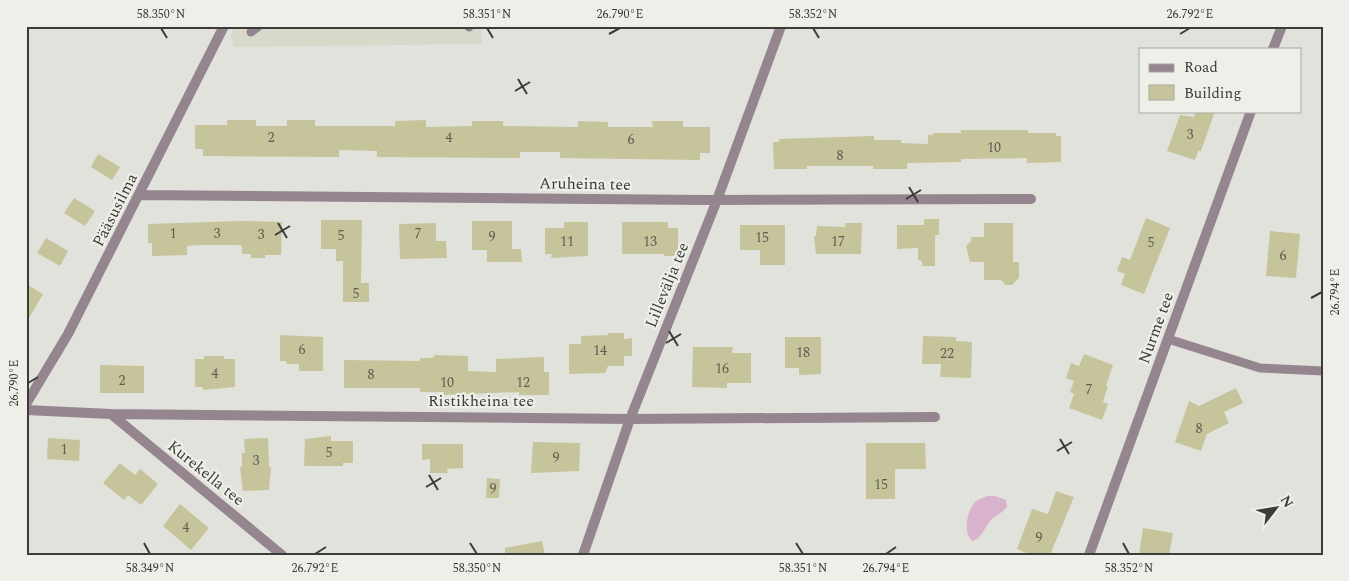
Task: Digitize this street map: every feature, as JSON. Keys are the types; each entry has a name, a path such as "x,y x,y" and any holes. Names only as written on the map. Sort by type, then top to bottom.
{"street":[{"name":"Pääsusilma","path":"26,404 68,334 224,26"},
{"name":"Lillevälja tee","path":"583,555 630,419 717,200 781,26"},
{"path":"1274,48 1282,26"},
{"name":"Nurme tee","path":"1089,555 1251,112"},
{"name":"Aruheina tee","path":"139,195 717,200 1031,199"},
{"name":"Ristikheina tee","path":"26,410 110,414 630,419 935,417"},
{"name":"Kurekella tee","path":"110,414 282,555"}],"lane":[{"path":"1168,339 1260,368 1323,370"}],"shaded area":[{"path":"235,26 481,26 482,44 234,47 231,35"},
{"path":"987,496 995,496 1006,500 1007,507 991,520 979,537 973,541 967,528 968,516 975,502"}],"building":[{"path":"1196,112 1215,112 1201,151 1198,151 1195,160 1167,151 1180,115 1194,117"},
{"path":"227,120 256,120 256,126 287,126 287,120 315,120 315,126 395,126 395,121 426,120 426,127 472,126 472,121 503,121 503,126 578,127 578,121 608,122 608,127 653,127 652,121 683,121 683,127 710,127 710,153 700,153 700,160 560,158 560,152 520,152 520,158 377,157 377,151 339,150 339,157 203,156 203,149 195,149 195,125 227,125"},
{"path":"961,130 1028,130 1028,133 1056,133 1056,136 1061,136 1061,162 1027,163 1027,158 961,159 961,162 907,163 907,169 873,169 873,166 807,166 807,169 774,169 773,142 779,142 779,139 874,136 874,140 901,140 901,143 928,144 928,135 933,135 933,133 961,133"},
{"path":"98,154 120,167 112,180 91,167"},
{"path":"74,198 95,211 85,226 64,213"},
{"path":"1146,218 1170,228 1144,294 1121,285 1125,274 1117,271 1122,257 1130,260"},
{"path":"924,219 939,219 939,235 935,235 935,266 922,266 922,261 918,260 918,248 897,249 897,225 924,225"},
{"path":"321,220 362,220 361,283 369,283 369,302 343,302 343,261 336,261 336,249 321,249"},
{"path":"242,221 282,222 281,255 265,255 265,258 251,258 251,254 242,254 242,246 239,245 198,245 187,246 187,255 152,256 152,243 148,243 148,224"},
{"path":"472,221 512,221 512,249 521,249 522,262 487,262 487,250 472,250"},
{"path":"564,222 588,222 588,256 551,258 552,254 545,254 545,228 564,228"},
{"path":"622,222 668,222 668,228 678,228 678,256 622,254"},
{"path":"436,223 436,241 446,241 447,258 400,259 399,224"},
{"path":"845,223 862,223 861,254 816,254 814,237 817,226 845,227"},
{"path":"984,223 1013,223 1013,262 1019,262 1019,278 1012,285 1005,285 1001,280 984,280 984,262 970,262 966,246 971,241 971,237 984,237"},
{"path":"740,225 785,225 785,265 760,265 760,250 740,250"},
{"path":"1270,231 1300,234 1296,278 1266,276"},
{"path":"46,238 68,251 60,266 37,253"},
{"path":"26,284 43,294 26,323"},
{"path":"608,333 624,333 624,339 632,338 632,356 624,356 624,366 608,366 605,373 569,374 569,344 581,344 581,336 608,335"},
{"path":"280,335 323,337 323,371 299,371 299,364 287,364 286,361 280,361"},
{"path":"923,336 956,337 956,341 972,342 971,378 940,377 941,364 922,364"},
{"path":"785,337 821,337 821,374 799,375 799,368 785,368"},
{"path":"693,347 733,347 732,353 751,353 751,383 727,383 727,388 692,387"},
{"path":"1084,354 1113,365 1103,402 1108,404 1102,420 1069,408 1074,394 1070,392 1074,381 1066,378 1071,363 1079,366"},
{"path":"435,355 468,356 468,371 496,372 496,359 544,357 544,372 549,372 549,395 519,395 519,392 444,395 444,392 420,392 420,388 344,388 344,360 420,361 420,358 433,358"},
{"path":"204,356 224,356 224,359 235,359 235,387 203,390 203,387 195,387 195,359 204,359"},
{"path":"100,365 144,366 144,393 100,393"},
{"path":"1236,388 1243,403 1224,412 1229,423 1207,434 1201,451 1175,442 1189,401 1199,406"},
{"path":"331,436 331,441 353,441 353,463 343,463 343,466 304,466 305,439"},
{"path":"48,438 80,440 79,461 47,459"},
{"path":"268,438 269,467 271,467 269,490 243,491 240,467 242,467 242,453 245,453 244,439"},
{"path":"533,442 580,443 579,471 531,473"},
{"path":"866,443 925,443 926,469 895,469 895,499 866,499"},
{"path":"422,444 463,444 463,468 447,469 448,473 430,473 430,459 422,460"},
{"path":"120,463 135,475 140,469 158,484 141,505 128,495 124,500 103,483"},
{"path":"487,478 500,479 499,498 486,498"},
{"path":"1056,491 1074,497 1050,555 1031,555 1017,549 1032,509 1048,514"},
{"path":"180,504 209,528 191,550 163,526"},
{"path":"1143,528 1173,533 1169,555 1139,555"},
{"path":"542,541 545,555 505,555 505,548"}]}
